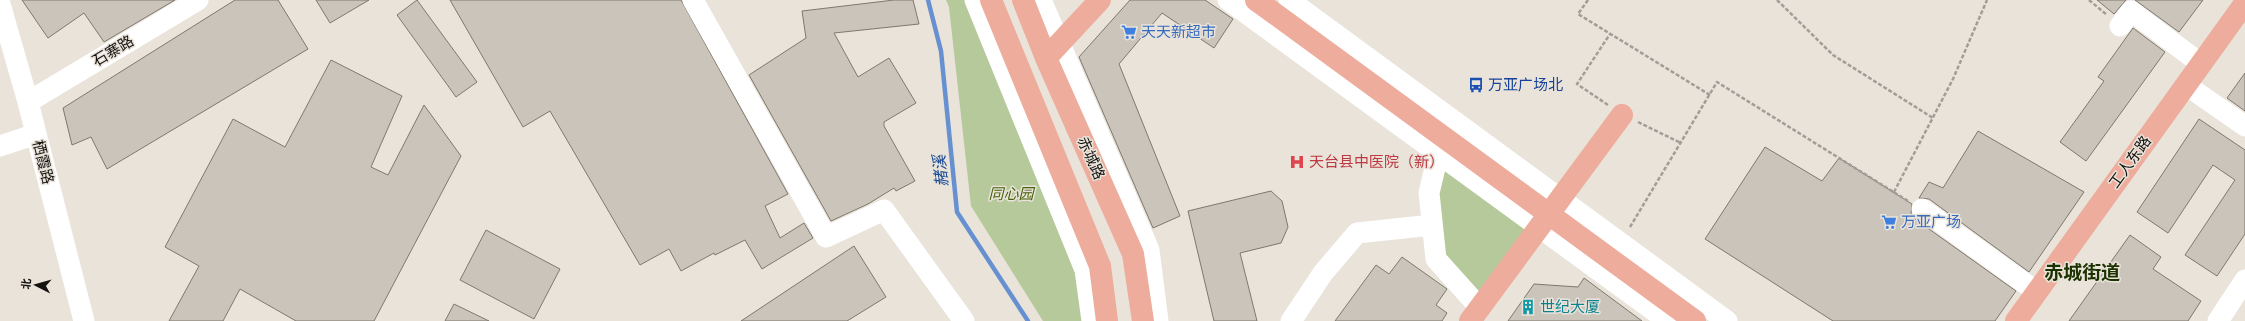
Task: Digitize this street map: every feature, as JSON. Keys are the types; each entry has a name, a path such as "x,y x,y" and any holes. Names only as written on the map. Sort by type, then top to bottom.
{"main road":[{"path":"991,0 1100,266 1107,321"},
{"name":"赤城路","path":"1023,0 1052,51 1133,254 1143,321"},
{"path":"1052,51 1100,0"},
{"path":"1256,0 1696,321"},
{"name":"工人东路","path":"2016,321 2245,3"},
{"path":"1475,314 1622,114"}],"street":[{"name":"石寨路","path":"28,102 198,0"},
{"path":"693,0 826,237 884,210 964,321"},
{"path":"975,0 1085,270 1092,321"},
{"path":"1041,0 1052,51 1148,250 1158,321"},
{"path":"1228,0 1438,155 1549,213 1620,243 1727,321"},
{"path":"1289,0 1549,213 1661,319"},
{"name":"栖霞路","path":"0,4 28,102 84,321"},
{"path":"2120,26 2131,11 2201,64"},
{"path":"2186,85 2245,126"},
{"path":"0,146 36,134"},
{"path":"1438,155 1429,193 1436,259 1475,314"},
{"path":"1922,209 2037,292"},
{"path":"1291,321 1323,273 1357,233 1432,226"},
{"path":"2218,321 2245,280"}],"path":[{"path":"1588,0 1578,14 1710,95"},
{"path":"1777,0 1833,55 1933,118"},
{"path":"1894,192 1953,79 1988,0"},
{"path":"2089,0 2120,26"},
{"path":"1620,243 1717,82 1922,209"}],"green space":[{"name":"同心园","path":"946,0 975,0 1085,270 1092,321 1043,321 971,206 949,7"},
{"path":"1438,155 1539,227 1480,308 1436,259"}],"building":[{"path":"22,0 175,0 104,42 84,13 48,38"},
{"path":"235,0 278,0 308,49 107,169 91,137 72,145 63,108"},
{"path":"316,0 369,0 330,23"},
{"path":"417,0 477,82 456,97 397,15"},
{"path":"450,0 681,0 788,194 765,206 780,238 804,223 813,238 762,269 745,240 715,255 714,253 681,271 669,249 640,265 550,111 523,127"},
{"path":"894,0 913,0 919,24 834,33 858,77 889,58 916,103 884,122 884,126 915,181 896,191 894,188 868,204 831,221 749,75 806,38 802,11"},
{"path":"1130,0 1205,0 1233,19 1214,48 1162,13 1119,64 1180,216 1153,228 1079,57"},
{"path":"2097,0 2126,0 2114,14"},
{"path":"2135,0 2203,0 2179,32"},
{"path":"2133,28 2165,52 2086,161 2060,142 2104,81 2098,77"},
{"path":"331,60 402,96 371,167 388,175 424,105 461,156 374,321 296,321 240,289 223,321 169,321 199,266 165,247 233,119 285,147"},
{"path":"2245,73 2245,111 2227,98"},
{"path":"2199,119 2245,150 2245,234 2217,276 2185,255 2235,180 2213,165 2168,233 2137,212"},
{"path":"1978,131 2084,192 2029,272 1929,199 1919,198 1929,182 1943,188"},
{"name":"万亚广场","path":"1765,147 1822,181 1839,158 1912,204 1911,214 1915,219 2016,291 1995,321 1833,321 1705,239"},
{"path":"1271,191 1282,201 1288,227 1281,243 1240,253 1257,321 1214,321 1188,211"},
{"path":"486,230 560,269 534,319 460,280"},
{"path":"2130,235 2161,257 2153,269 2201,301 2188,321 2069,321"},
{"path":"854,246 886,297 847,321 741,321"},
{"path":"1402,257 1447,289 1436,305 1447,313 1442,321 1335,321 1376,265 1389,274"},
{"path":"1584,278 1642,321 1508,321 1534,284 1578,287"},
{"path":"454,304 489,321 445,321"}],"waterway":[{"name":"赭溪","path":"928,0 941,51 957,212 1028,321"}],"place":[{"name":"天天新超市","path":"1129,32"},
{"name":"万亚广场北","path":"1476,85"},
{"name":"天台县中医院（新）","path":"1297,162"},
{"name":"万亚广场","path":"1889,222"},
{"name":"世纪大厦","path":"1528,307"}],"district":[{"name":"赤城街道","path":"2082,272"}]}
